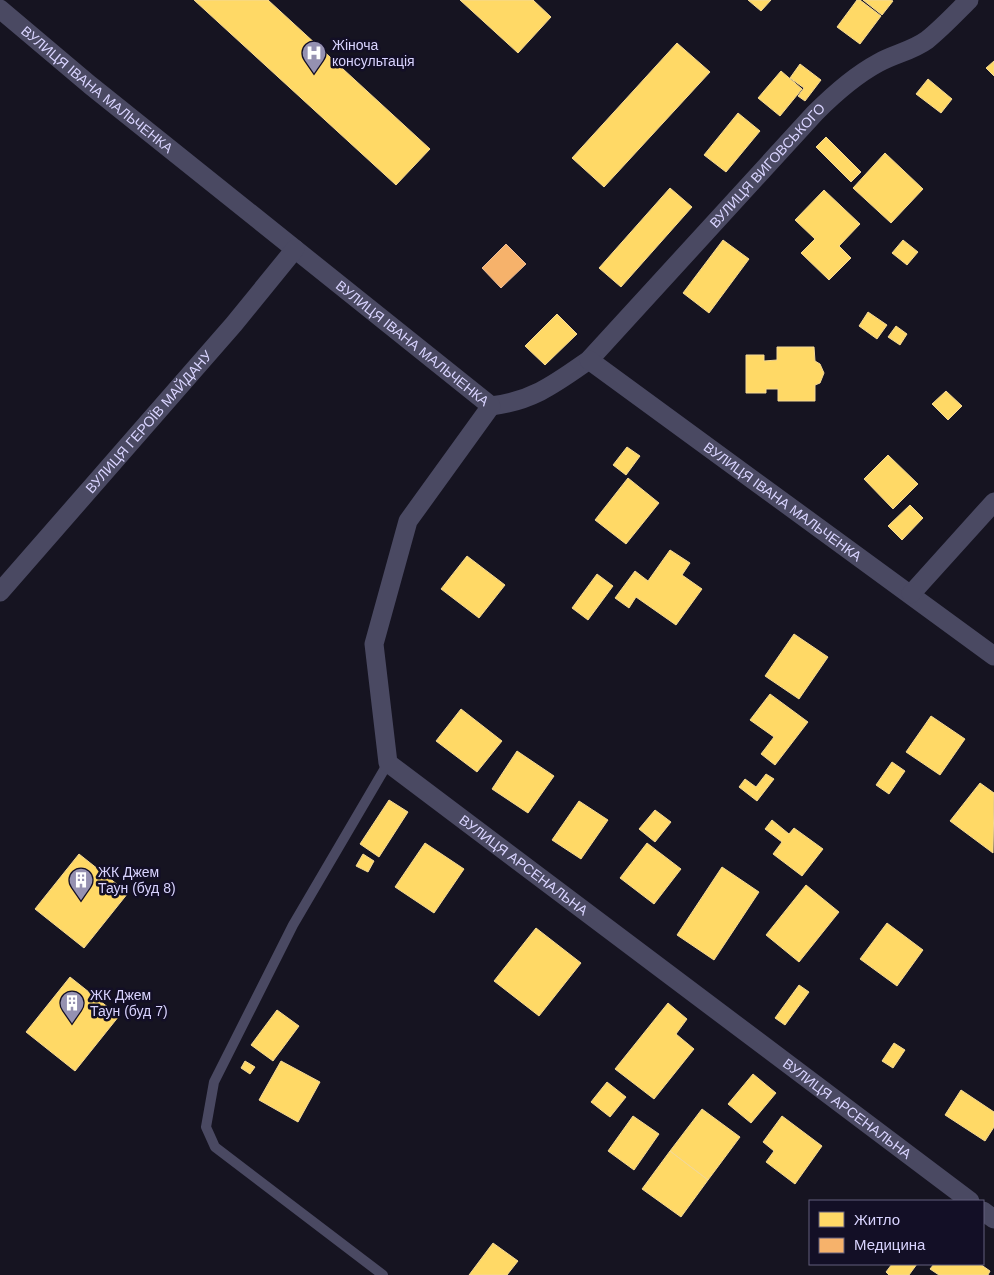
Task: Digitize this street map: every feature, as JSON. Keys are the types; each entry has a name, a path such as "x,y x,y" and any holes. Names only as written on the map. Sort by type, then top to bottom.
{"street":[{"name":"ВУЛИЦЯ ВИГОВСЬКОГО","path":"589,360 815,112 838,90 859,74 880,62 906,52 926,41 969,0"},
{"name":"ВУЛИЦЯ ІВАНА МАЛЬЧЕНКА","path":"0,9 90,85 491,406 507,404 544,390 589,360 994,656"},
{"name":"ВУЛИЦЯ ГЕРОЇВ МАЙДАНУ","path":"0,592 234,324 295,249"},
{"path":"388,763 374,644 408,521 491,406"},
{"path":"911,594 994,502"},
{"name":"ВУЛИЦЯ АРСЕНАЛЬНА","path":"388,763 969,1200"}],"lane":[{"path":"383,1275 215,1147 206,1127 214,1082 293,925 388,763"}],"building: Житло":[{"path":"194,0 268,0 430,149 396,185"},
{"path":"460,0 533,0 551,17 518,53"},
{"path":"748,0 771,0 761,11"},
{"path":"857,0 860,0 881,16 860,44 837,27"},
{"path":"863,0 891,0 893,1 882,15"},
{"path":"677,43 710,72 604,187 572,158"},
{"path":"994,61 994,76 986,68"},
{"path":"800,64 821,80 805,101 798,96 804,88 790,78"},
{"path":"781,71 802,89 780,116 758,98"},
{"path":"928,79 952,99 941,113 916,94"},
{"path":"738,113 760,131 726,172 704,155"},
{"path":"826,137 861,172 851,182 816,147"},
{"path":"885,153 923,189 891,223 853,188"},
{"path":"670,188 692,207 621,287 599,268"},
{"path":"824,190 860,224 839,246 851,258 829,280 801,253 815,239 795,220"},
{"path":"723,240 749,259 709,313 683,293"},
{"path":"903,240 918,252 907,265 892,253"},
{"path":"868,312 887,325 877,339 859,326"},
{"path":"557,314 577,334 545,365 525,346"},
{"path":"896,326 907,334 900,345 888,337"},
{"path":"777,347 814,347 815,361 820,364 824,373 820,383 815,385 815,401 778,401 778,389 766,389 766,393 746,393 746,355 764,355 764,361 777,360"},
{"path":"946,391 962,406 948,420 932,404"},
{"path":"627,447 640,456 626,475 613,465"},
{"path":"888,455 918,484 893,509 864,479"},
{"path":"628,478 659,503 626,544 595,520"},
{"path":"910,505 923,518 902,540 888,526"},
{"path":"670,550 690,563 682,575 702,589 676,625 636,597 629,608 615,598 635,571 648,581"},
{"path":"467,556 505,585 479,618 441,589"},
{"path":"597,574 613,586 588,620 572,608"},
{"path":"794,634 828,657 799,699 765,676"},
{"path":"770,694 808,722 775,765 761,754 774,737 750,720"},
{"path":"461,709 502,741 477,772 436,741"},
{"path":"931,716 965,739 940,775 906,752"},
{"path":"517,751 554,776 528,813 492,789"},
{"path":"892,762 905,771 889,794 876,785"},
{"path":"766,774 774,779 757,801 739,787 745,779 756,787"},
{"path":"980,783 994,793 993,853 950,821"},
{"path":"389,800 408,812 379,857 360,844"},
{"path":"579,801 608,820 581,859 552,840"},
{"path":"655,810 671,822 655,842 639,829"},
{"path":"772,820 789,834 794,828 823,849 802,876 773,854 782,842 765,829"},
{"path":"425,843 464,869 434,913 395,887"},
{"path":"647,843 681,869 654,904 620,878"},
{"name":"ЖК Джем Таун (буд 8)","path":"79,854 128,893 84,948 35,909"},
{"path":"363,854 374,861 368,872 356,866"},
{"path":"722,867 759,892 714,960 677,935"},
{"path":"806,885 839,912 799,962 766,935"},
{"path":"887,923 923,950 897,986 860,959"},
{"path":"536,928 581,963 539,1016 494,981"},
{"name":"ЖК Джем Таун (буд 7)","path":"70,977 119,1016 75,1071 26,1032"},
{"path":"799,985 809,992 785,1025 775,1018"},
{"path":"668,1003 687,1019 676,1034 694,1049 654,1099 615,1069"},
{"path":"277,1010 299,1026 273,1061 251,1045"},
{"path":"894,1043 905,1050 893,1068 882,1061"},
{"path":"245,1061 255,1067 250,1074 241,1068"},
{"path":"281,1061 320,1082 298,1122 259,1100"},
{"path":"753,1074 776,1093 751,1123 728,1104"},
{"path":"607,1082 626,1097 610,1117 591,1102"},
{"path":"961,1090 994,1112 994,1127 985,1141 945,1115"},
{"path":"702,1109 740,1137 708,1180 670,1151"},
{"path":"633,1116 659,1134 634,1170 608,1151"},
{"path":"782,1116 822,1146 795,1184 766,1162 774,1151 763,1142"},
{"path":"670,1151 708,1180 681,1217 642,1189"},
{"path":"493,1243 518,1261 507,1275 469,1275"},
{"path":"891,1265 916,1265 909,1275 889,1275 886,1272"},
{"path":"933,1265 981,1265 990,1271 988,1275 939,1275 930,1269"}],"building: Медицина":[{"path":"506,244 526,264 501,288 482,268"}],"place":[{"name":"Жіноча консультація","path":"314,74"},
{"name":"ЖК Джем Таун (буд 8)","path":"81,901"},
{"name":"ЖК Джем Таун (буд 7)","path":"72,1024"}]}
